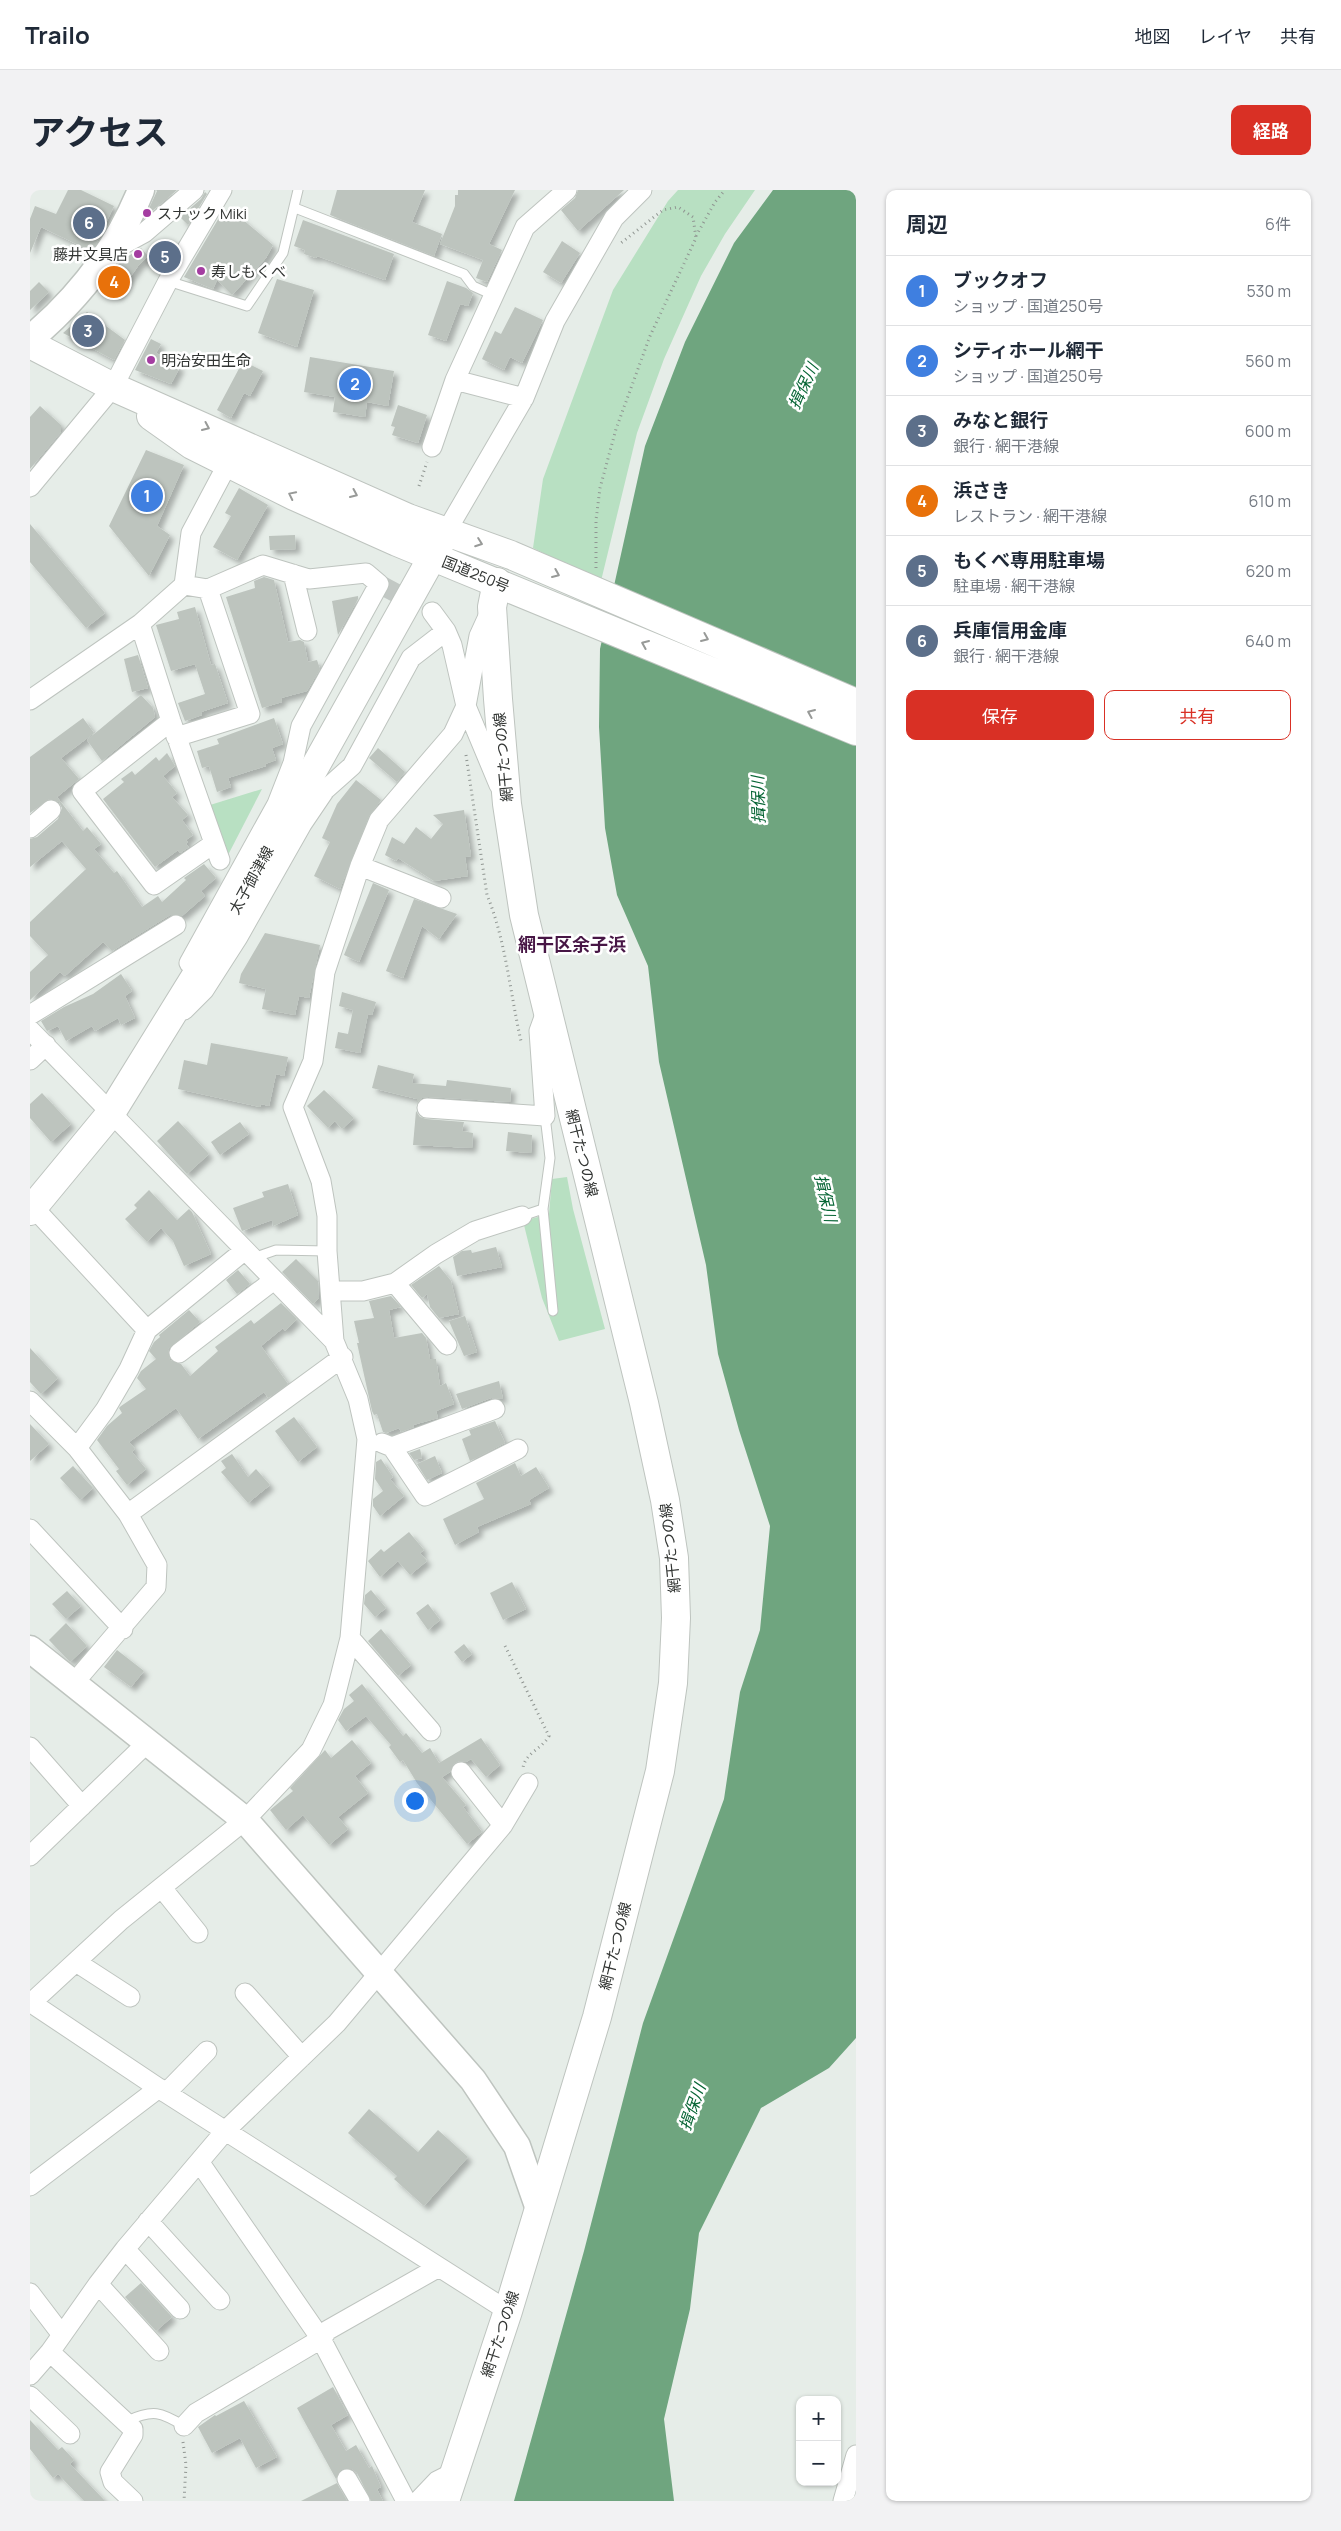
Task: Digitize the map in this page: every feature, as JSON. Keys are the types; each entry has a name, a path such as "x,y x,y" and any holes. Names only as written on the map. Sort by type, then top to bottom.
{"main road":[{"name":"国道250号","path":"30,344 112,387 192,445 233,453 511,555 856,703"},
{"name":"国道250号","path":"233,453 294,496 433,556 500,592 856,731"},
{"name":"太子御津線","path":"32,1209 110,1113 223,932 446,532"},
{"name":"網干たつの線","path":"444,2501 508,2311 597,2017 660,1771 673,1683 676,1618 674,1558 663,1490 644,1403 524,915 507,804 500,592"}],"street":[{"path":"30,339 82,290 111,251 141,190"},
{"path":"111,251 144,234 194,190"},
{"path":"30,487 112,387 168,281 222,190"},
{"path":"432,447 456,380 526,227 567,190"},
{"path":"446,532 524,398 555,322 593,254 614,218 642,190"},
{"path":"456,380 524,398"},
{"path":"30,700 140,624 184,585 191,534 233,453"},
{"path":"158,1036 180,978 277,804 293,763 301,726 379,584 366,573 309,579 264,565 208,589 184,585"},
{"path":"293,574 307,631"},
{"path":"140,624 174,729 216,852 154,885 82,791 174,729 250,714 208,589"},
{"path":"500,592 479,636 463,713 453,734 380,820 360,866 325,972 313,1061 293,1107 321,1181 327,1216 330,1291 339,1349 358,1399 367,1439 350,1638 333,1705 311,1750 245,1820 121,1920 30,2003 508,2311"},
{"path":"432,612 446,631 452,645 463,713 507,804"},
{"path":"158,1036 204,990 238,937 302,824 325,790 352,766 411,658 446,631"},
{"path":"30,828 51,810"},
{"path":"360,866 441,898"},
{"path":"30,1015 176,926"},
{"path":"427,1108 545,1116 538,1031 547,1009"},
{"path":"30,1030 339,1349"},
{"path":"30,1060 46,1045"},
{"path":"32,1209 147,1330"},
{"path":"330,1291 363,1291 395,1283 436,1254 475,1232 522,1216"},
{"path":"76,1448 105,1410 129,1369 147,1330 249,1254"},
{"path":"179,1353 274,1280"},
{"path":"395,1283 447,1346"},
{"path":"128,1514 339,1349"},
{"path":"30,1402 76,1448 128,1514 157,1565 156,1587 123,1629 73,1684"},
{"path":"367,1439 392,1446 496,1408"},
{"path":"392,1446 425,1496 518,1449"},
{"path":"30,1529 123,1629"},
{"path":"350,1638 431,1731"},
{"path":"30,1649 245,1820 378,1974 473,2080 517,2146 539,2209"},
{"path":"30,1856 148,1742"},
{"path":"30,1747 82,1806"},
{"path":"461,1772 503,1825"},
{"path":"30,2374 50,2352 125,2249 200,2163 226,2130 337,2023 503,1825 528,1783"},
{"path":"162,1888 198,1933"},
{"path":"76,1962 130,1997"},
{"path":"245,1994 302,2057"},
{"path":"30,2186 163,2090 207,2051"},
{"path":"200,2163 322,2339 406,2501"},
{"path":"148,2221 220,2300"},
{"path":"125,2249 180,2309"},
{"path":"184,2426 196,2413 322,2339 328,2330 438,2267"},
{"path":"98,2284 159,2351"},
{"path":"30,2293 62,2335"},
{"path":"50,2352 133,2428 133,2435 110,2472 113,2482 133,2501"},
{"path":"30,2396 70,2434"},
{"path":"843,2501 856,2455"},
{"path":"418,2501 437,2481 454,2472"},
{"path":"347,2479 360,2501"}],"lane":[{"path":"168,281 248,306 283,253 298,190"},
{"path":"295,208 464,274 472,286 496,296"},
{"path":"545,1116 550,1158 543,1209 553,1311"},
{"path":"522,1216 543,1209"},
{"path":"249,1254 276,1250 327,1251"},
{"path":"127,2421 144,2413 157,2412 184,2426"}],"path":[{"path":"596,574 596,520 600,488 616,430 650,336 696,238 715,202 725,190"},
{"path":"593,254 614,249 663,210 678,208 693,217 696,238"},
{"path":"419,486 432,447"},
{"path":"463,713 469,782 487,896 492,908 510,982 522,1046"},
{"path":"505,1646 549,1736 545,1744 526,1758 523,1767 528,1783"},
{"path":"184,2426 184,2501"}],"shaded area":[{"path":"678,190 755,190 725,234 701,276 664,359 637,433 601,581 533,548 543,479 613,290 668,201"},
{"path":"262,789 227,857 210,805"},
{"path":"567,1177 573,1209 605,1329 559,1341 542,1298 523,1221 549,1214 552,1179"}],"water":[{"name":"揖保川","path":"773,190 856,190 856,2038 829,2068 761,2108 699,2233 690,2309 664,2419 674,2501 514,2501 584,2251 643,2023 724,1799 740,1692 760,1630 770,1526 739,1430 718,1354 706,1265 659,1062 648,966 617,895 605,828 599,727 600,649 645,446 685,342 734,243"}],"building":[{"path":"68,190 81,190 114,206 95,246 91,251 41,227 30,253 30,219 35,206 56,214"},
{"path":"177,190 145,217 157,191"},
{"path":"337,190 425,190 412,222 442,234 434,256 330,215"},
{"path":"458,190 515,190 489,244 502,250 487,282 476,278 483,260 440,244 455,206 455,195 458,195"},
{"path":"578,190 624,190 578,231 561,210 575,198"},
{"path":"205,192 207,194 188,225 180,217 201,199"},
{"path":"229,208 273,245 266,258 232,295 217,280 213,289 184,277 223,211 224,213"},
{"path":"303,220 394,254 385,280 317,256 316,258 304,254 305,250 294,246"},
{"path":"562,241 580,253 561,283 543,272"},
{"path":"141,248 148,256 138,266 117,296 104,285 119,262"},
{"path":"277,279 314,290 297,347 258,333"},
{"path":"447,281 466,288 473,293 468,306 460,304 446,341 428,335"},
{"path":"39,282 49,292 30,310 30,291"},
{"path":"515,307 543,320 522,363 510,357 504,370 482,359 495,331 501,334"},
{"path":"87,312 125,340 114,360 63,333"},
{"name":"明治安田生命","path":"151,339 161,344 156,353 180,367 171,384 135,370"},
{"path":"310,357 394,371 388,406 367,402 365,417 333,412 335,397 304,392"},
{"path":"243,361 263,371 250,396 244,393 231,418 217,410"},
{"path":"398,405 427,415 418,443 392,435 395,427 391,426"},
{"path":"40,406 61,425 61,432 30,469 30,417"},
{"path":"146,450 184,465 157,526 170,535 149,576 109,526"},
{"path":"239,488 268,505 237,560 213,547 231,516 225,513"},
{"path":"30,524 105,613 86,628 30,562"},
{"path":"295,535 296,549 270,550 269,536"},
{"path":"264,577 274,580 288,642 300,640 304,642 308,662 317,660 320,669 307,691 281,698 282,702 262,708 226,597 255,588 254,581"},
{"path":"358,596 358,599 338,635 332,601"},
{"path":"195,607 211,665 215,664 228,703 201,712 202,715 185,721 178,703 205,694 195,664 171,671 156,625 179,619 177,612"},
{"path":"138,655 148,688 132,692 124,659"},
{"path":"141,695 153,708 155,717 102,761 87,740"},
{"path":"83,718 94,733 61,758 79,779 57,797 83,831 87,827 101,844 94,849 114,873 117,871 142,907 158,896 162,902 186,880 184,878 204,864 216,878 201,891 205,896 182,916 170,915 112,951 103,942 65,976 60,972 30,1000 30,972 48,955 30,936 30,922 86,869 62,841 30,867 30,839 37,837 58,819 62,808 59,802 49,799 30,813 30,757"},
{"path":"274,718 283,744 272,748 276,760 265,764 266,766 228,778 231,787 217,792 209,766 202,768 197,751 219,744 217,739"},
{"path":"378,748 405,772 397,782 369,758"},
{"path":"167,753 175,766 163,776 177,793 172,797 188,815 182,820 193,835 186,840 188,842 186,844 189,847 180,853 178,850 155,867 103,799 124,782 121,779 132,771 135,775 156,757 159,761"},
{"path":"356,780 381,800 369,816 340,889 314,876 330,842 322,838 337,804"},
{"path":"464,810 471,856 465,857 468,876 434,881 398,858 396,861 385,855 392,837 404,844 416,827 431,839 443,824 433,815"},
{"path":"373,883 389,890 359,962 344,955"},
{"path":"414,899 457,914 439,939 422,926 403,978 386,971"},
{"path":"265,933 320,945 309,998 299,996 295,1015 262,1009 266,989 239,983 241,974"},
{"path":"121,974 132,991 125,996 135,1018 121,1025 118,1018 95,1031 92,1026 66,1041 58,1026 47,1031 41,1021 64,1007 93,994"},
{"path":"342,992 376,1002 372,1015 368,1014 360,1053 335,1048 338,1032 348,1034 353,1010 339,1006"},
{"path":"211,1043 288,1057 284,1076 276,1074 269,1106 261,1104 260,1107 178,1089 184,1060 207,1065"},
{"path":"378,1065 414,1074 412,1083 446,1086 447,1080 511,1088 510,1102 428,1097 422,1098 417,1103 417,1099 372,1088"},
{"path":"324,1090 354,1118 342,1129 335,1121 328,1128 307,1106"},
{"path":"42,1093 71,1124 51,1142 30,1118 30,1104"},
{"path":"416,1111 420,1117 426,1119 464,1122 462,1131 473,1133 472,1148 413,1145"},
{"path":"178,1121 209,1154 187,1174 157,1141"},
{"path":"240,1122 249,1134 220,1155 211,1142"},
{"path":"508,1132 532,1135 531,1153 506,1151"},
{"path":"288,1184 298,1215 273,1226 272,1220 242,1231 233,1208 264,1197 262,1192"},
{"path":"149,1190 177,1220 189,1209 192,1212 211,1254 184,1266 173,1241 161,1228 147,1242 125,1219 137,1208 134,1205"},
{"path":"496,1247 502,1267 457,1276 453,1257 462,1251 471,1250 472,1253"},
{"path":"296,1259 318,1281 319,1298 313,1304 282,1272"},
{"path":"439,1266 451,1281 459,1314 439,1318 430,1307 427,1294 422,1298 411,1285"},
{"path":"238,1270 250,1284 237,1294 226,1280"},
{"path":"391,1296 401,1307 389,1310 394,1338 422,1333 426,1338 430,1359 436,1359 440,1386 446,1383 454,1404 436,1411 438,1418 413,1425 414,1427 401,1432 399,1428 386,1433 383,1432 377,1414 374,1415 372,1411 354,1321 374,1318 369,1301"},
{"path":"281,1303 297,1319 285,1331 283,1328 261,1346 288,1384 268,1398 264,1392 198,1439 176,1408 129,1442 135,1449 132,1452 146,1469 127,1485 116,1471 119,1469 97,1440 107,1426 122,1413 119,1408 146,1389 137,1378 141,1371 156,1359 149,1351 154,1342 160,1337 159,1335 189,1310 200,1322 168,1349 170,1360 181,1364 190,1376 218,1351 215,1347 251,1320 254,1324"},
{"path":"465,1316 477,1352 464,1356 449,1321"},
{"path":"30,1348 58,1378 41,1394 30,1382"},
{"path":"499,1381 503,1399 491,1398 462,1409 456,1394"},
{"path":"294,1417 317,1447 298,1462 275,1431"},
{"path":"495,1421 505,1443 470,1461 462,1439 471,1435 469,1430"},
{"path":"30,1424 49,1444 30,1461"},
{"path":"420,1449 422,1458 414,1460 409,1453"},
{"path":"232,1454 248,1477 256,1469 270,1485 248,1503 221,1472 226,1468 221,1461"},
{"path":"435,1456 442,1473 427,1480 417,1464"},
{"path":"381,1459 393,1477 390,1479 404,1496 380,1516 373,1506 373,1499 383,1491 375,1479 376,1462"},
{"path":"515,1463 521,1476 536,1467 549,1488 529,1500 531,1504 477,1527 479,1532 455,1545 443,1519 484,1499 476,1483"},
{"path":"73,1466 93,1488 80,1500 60,1478"},
{"path":"409,1532 424,1550 420,1553 427,1561 410,1575 398,1561 380,1577 368,1561 381,1549 384,1552"},
{"path":"512,1582 526,1609 503,1620 490,1593"},
{"path":"371,1590 386,1608 375,1617 364,1604 365,1595"},
{"path":"67,1591 81,1606 66,1619 52,1604"},
{"path":"428,1604 440,1620 428,1630 416,1613"},
{"path":"66,1623 87,1646 70,1662 49,1640"},
{"path":"381,1629 411,1665 398,1676 368,1641"},
{"path":"464,1644 472,1654 462,1662 454,1652"},
{"path":"117,1650 144,1671 131,1687 104,1667"},
{"path":"362,1684 403,1736 406,1733 422,1753 430,1748 439,1763 481,1738 500,1765 486,1777 471,1759 466,1762 459,1761 454,1764 450,1772 442,1777 466,1805 463,1807 482,1832 467,1844 417,1783 403,1760 400,1762 389,1747 391,1745 366,1716 346,1731 338,1720 344,1709 354,1701 349,1695"},
{"path":"352,1740 371,1763 355,1776 368,1793 338,1817 348,1829 329,1845 303,1815 286,1830 270,1810 293,1791 290,1788 325,1750 331,1758"},
{"path":"369,2109 418,2152 438,2130 468,2157 424,2206 394,2179 397,2176 348,2133"},
{"path":"141,2283 172,2317 156,2331 125,2297"},
{"path":"333,2387 348,2415 331,2425 346,2451 356,2445 369,2468 372,2466 381,2487 377,2489 383,2501 371,2501 357,2473 352,2469 341,2470 336,2479 297,2408"},
{"path":"244,2401 277,2457 256,2468 240,2438 212,2453 198,2427 215,2415"},
{"path":"30,2420 58,2450 62,2447 74,2460 70,2464 105,2501 84,2501 58,2474 53,2478 30,2449"},
{"path":"337,2483 347,2501 301,2501"}],"tunnel":[{"path":"379,584 432,612"}],"place":[{"name":"スナック Miki","path":"147,213"},
{"name":"兵庫信用金庫","path":"89,223"},
{"name":"藤井文具店","path":"138,254"},
{"name":"もくべ専用駐車場","path":"165,257"},
{"name":"寿しもくべ","path":"201,271"},
{"name":"浜さき","path":"114,282"},
{"name":"みなと銀行","path":"88,331"},
{"name":"明治安田生命","path":"151,360"},
{"name":"シティホール網干","path":"355,384"},
{"name":"ブックオフ","path":"147,496"}],"district":[{"name":"網干区余子浜","path":"572,944"}]}
